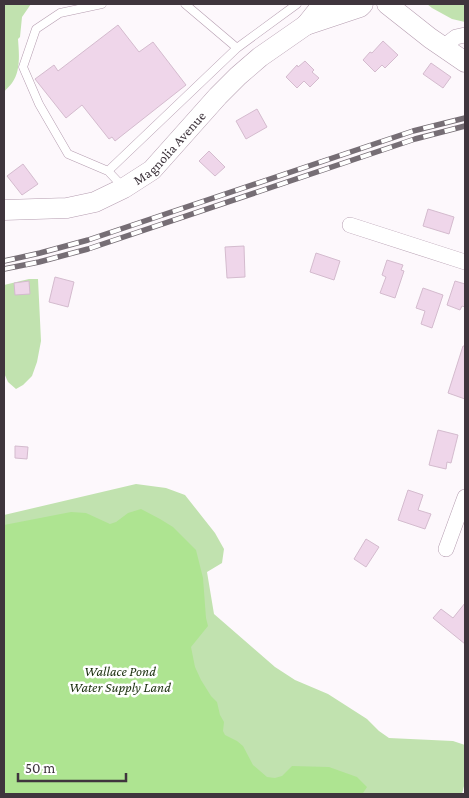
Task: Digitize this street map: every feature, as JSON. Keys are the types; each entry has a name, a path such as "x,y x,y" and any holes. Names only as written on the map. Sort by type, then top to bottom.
{"street":[{"name":"Magnolia Avenue","path":"4,210 67,208 95,202 124,188 152,170 238,76 260,57 306,25 325,4"},
{"name":"Magnolia Avenue","path":"306,25 360,7 363,4"},
{"path":"387,4 430,38 465,62"},
{"path":"443,47 456,37 465,35"},
{"path":"350,226 465,262"},
{"path":"446,549 465,497"}],"lane":[{"path":"102,4 60,13 36,29 24,66 39,104 68,154 108,171 124,188"},
{"path":"185,4 237,48"},
{"path":"108,171 237,48 298,4"}],"green space":[{"path":"4,4 31,4 22,17 20,37 18,39 19,62 17,73 12,83 4,92"},
{"path":"427,4 465,4 465,22 452,19"},
{"path":"29,279 38,279 41,341 32,376 16,389 8,382 4,373 4,285"},
{"name":"Wallace Pond Water Supply Land","path":"136,484 166,488 185,495 215,533 224,549 222,563 207,572 214,614 275,667 295,680 328,694 367,719 389,738 453,741 465,745 465,782 462,794 4,794 4,515"}],"shaded area":[{"name":"Wallace Pond Water Supply Land","path":"141,509 173,527 196,550 203,578 208,626 191,647 195,667 201,680 217,702 224,722 223,731 225,735 243,746 253,765 267,777 275,778 282,776 292,766 329,767 357,777 367,787 364,794 4,794 4,525 71,512 86,513 110,524 128,513"}],"building":[{"path":"118,25 139,52 153,42 186,85 115,141 112,137 109,139 82,105 66,118 35,79 54,65 58,71"},
{"path":"383,41 398,55 385,68 382,65 375,72 363,60"},
{"path":"305,61 314,70 312,72 319,78 310,87 304,81 297,88 286,77 297,65 298,67"},
{"path":"431,63 451,77 443,88 423,74"},
{"path":"257,109 267,127 246,139 236,121"},
{"path":"209,151 225,167 215,176 199,161"},
{"path":"23,164 38,184 22,195 7,176"},
{"path":"428,209 454,217 449,234 423,226"},
{"path":"244,246 245,277 227,278 225,247"},
{"path":"316,253 340,261 334,280 310,272"},
{"path":"387,260 403,265 401,270 404,271 395,298 380,293 386,277 382,275"},
{"path":"55,277 74,282 68,307 49,302"},
{"path":"29,281 30,294 15,295 14,283"},
{"path":"455,281 465,284 465,307 462,306 460,310 447,305"},
{"path":"423,288 443,295 432,328 421,324 425,311 416,308"},
{"path":"463,346 465,346 465,399 448,393"},
{"path":"438,430 458,435 451,463 447,462 446,469 429,465"},
{"path":"15,446 28,447 27,459 15,458"},
{"path":"408,490 423,495 418,510 431,514 425,529 398,520"},
{"path":"366,539 379,547 366,567 354,559"},
{"path":"465,603 465,644 433,618 441,609 453,618"}],"railway":[{"path":"4,261 88,240 413,131 465,118"},
{"path":"4,269 88,249 415,139 465,126"}]}
